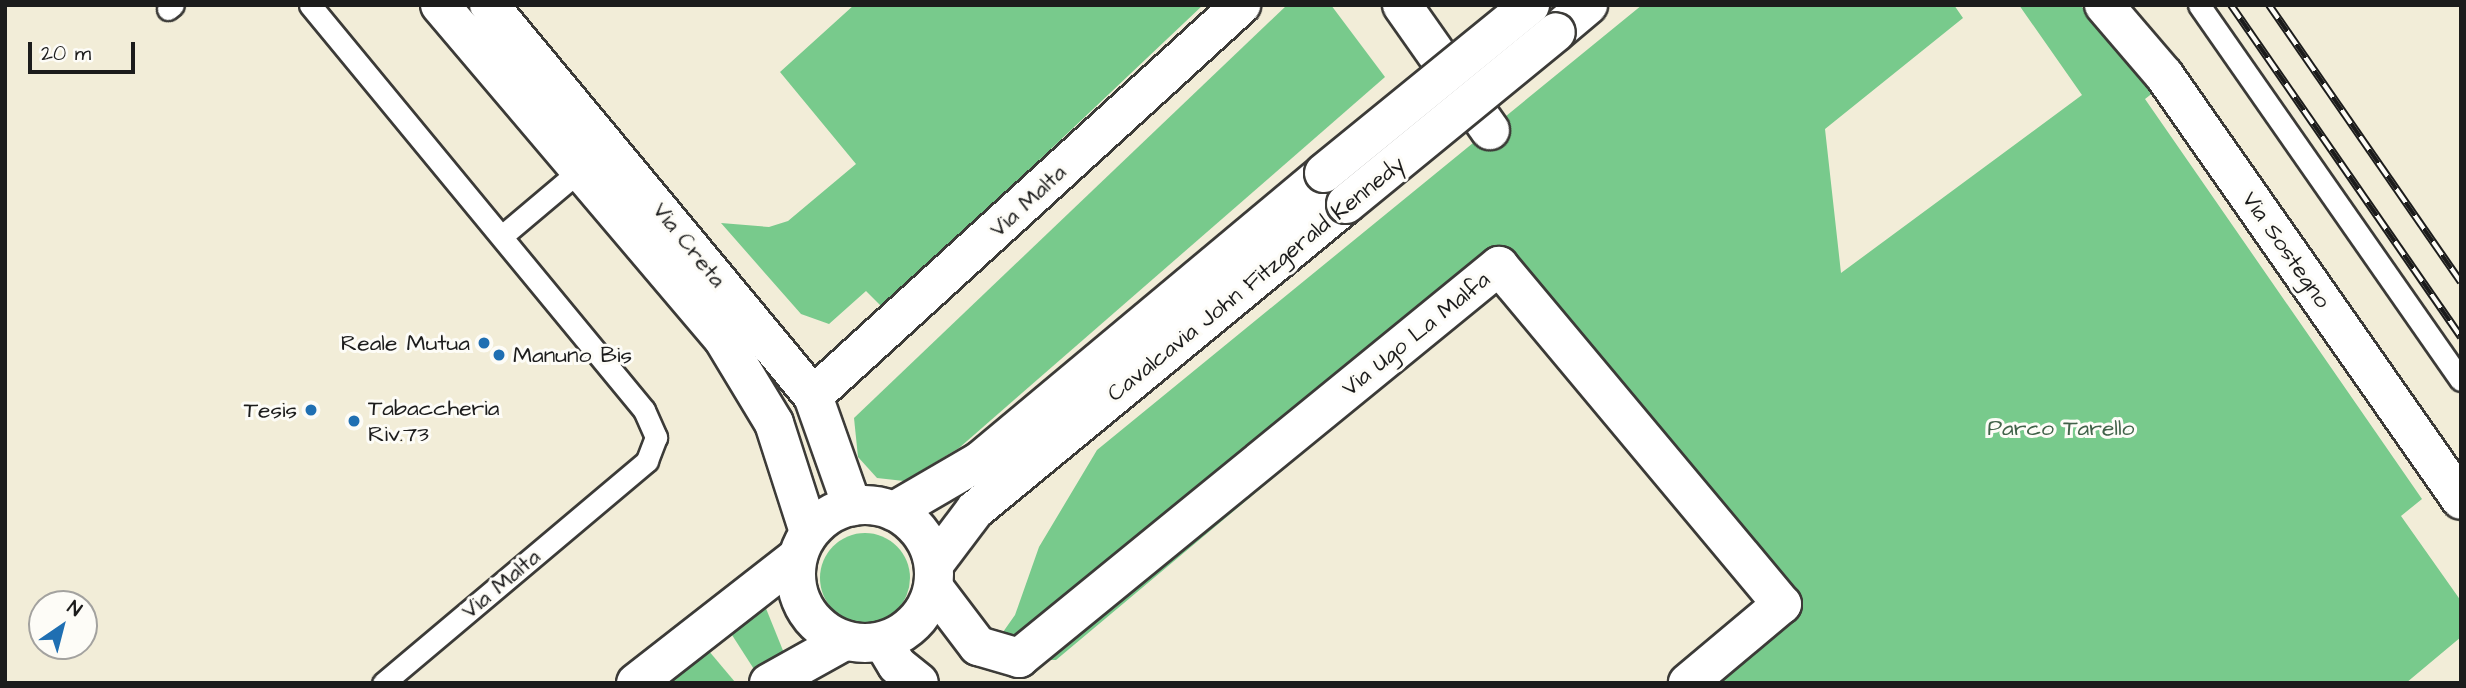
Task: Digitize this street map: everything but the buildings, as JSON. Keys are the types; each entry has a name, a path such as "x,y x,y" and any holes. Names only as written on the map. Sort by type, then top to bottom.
{"street":[{"name":"Via Creta","path":"440,5 722,337 774,423 803,545"},
{"name":"Via Creta","path":"489,5 813,396 852,506"},
{"name":"Via Malta","path":"813,396 1241,5"},
{"path":"1402,5 1490,130"},
{"name":"Cavalcavia John Fitzgerald Kennedy","path":"894,510 979,461 1530,5"},
{"name":"Cavalcavia John Fitzgerald Kennedy","path":"934,576 975,510 1588,5"},
{"name":"Via Sostegno","path":"2104,5 2164,75 2461,500"},
{"name":"Via Ugo La Malfa","path":"934,576 978,646 1019,658 1499,266 1782,604 1688,683"},
{"path":"636,683 803,545 828,515 852,506 894,510 928,541 934,576 907,631 883,642 844,641 825,631 800,598 803,545"},
{"path":"769,683 844,641"},
{"path":"883,642 897,665 919,683"}],"lane":[{"path":"310,5 502,236 580,170"},
{"path":"2199,5 2461,380"},
{"name":"Via Malta","path":"383,683 647,461 656,437 644,410 502,236"}],"green space":[{"path":"854,5 1203,5 883,308 866,291 829,324 801,314 721,223 769,227 788,221 856,164 780,72"},
{"path":"1287,5 1331,5 1385,77 959,448 904,481 877,478 858,457 854,418"},
{"name":"Parco Tarello","path":"1642,5 1954,5 1963,18 1825,129 1841,273 2082,95 2019,5 2080,5 2154,92 2145,99 2422,499 2401,516 2461,601 2461,637 2406,683 1709,683 1801,606 1565,314 1519,272 1056,660 1028,660 996,642 1015,615 1039,547 1097,450"},
{"path":"865,533 882,537 897,546 906,561 910,578 906,595 897,610 882,619 865,623 848,619 833,610 824,595 820,578 824,561 833,546 848,537"},
{"path":"765,606 786,658 759,677 732,635"},
{"path":"703,644 735,682 656,683"}],"railway":[{"path":"2231,5 2461,337"},
{"path":"2269,5 2461,282"}],"place":[{"name":"Reale Mutua","path":"484,343"},
{"name":"Manuno Bis","path":"499,355"},
{"name":"Tesis","path":"311,410"},
{"name":"Tabaccheria Riv.73","path":"354,421"}]}
